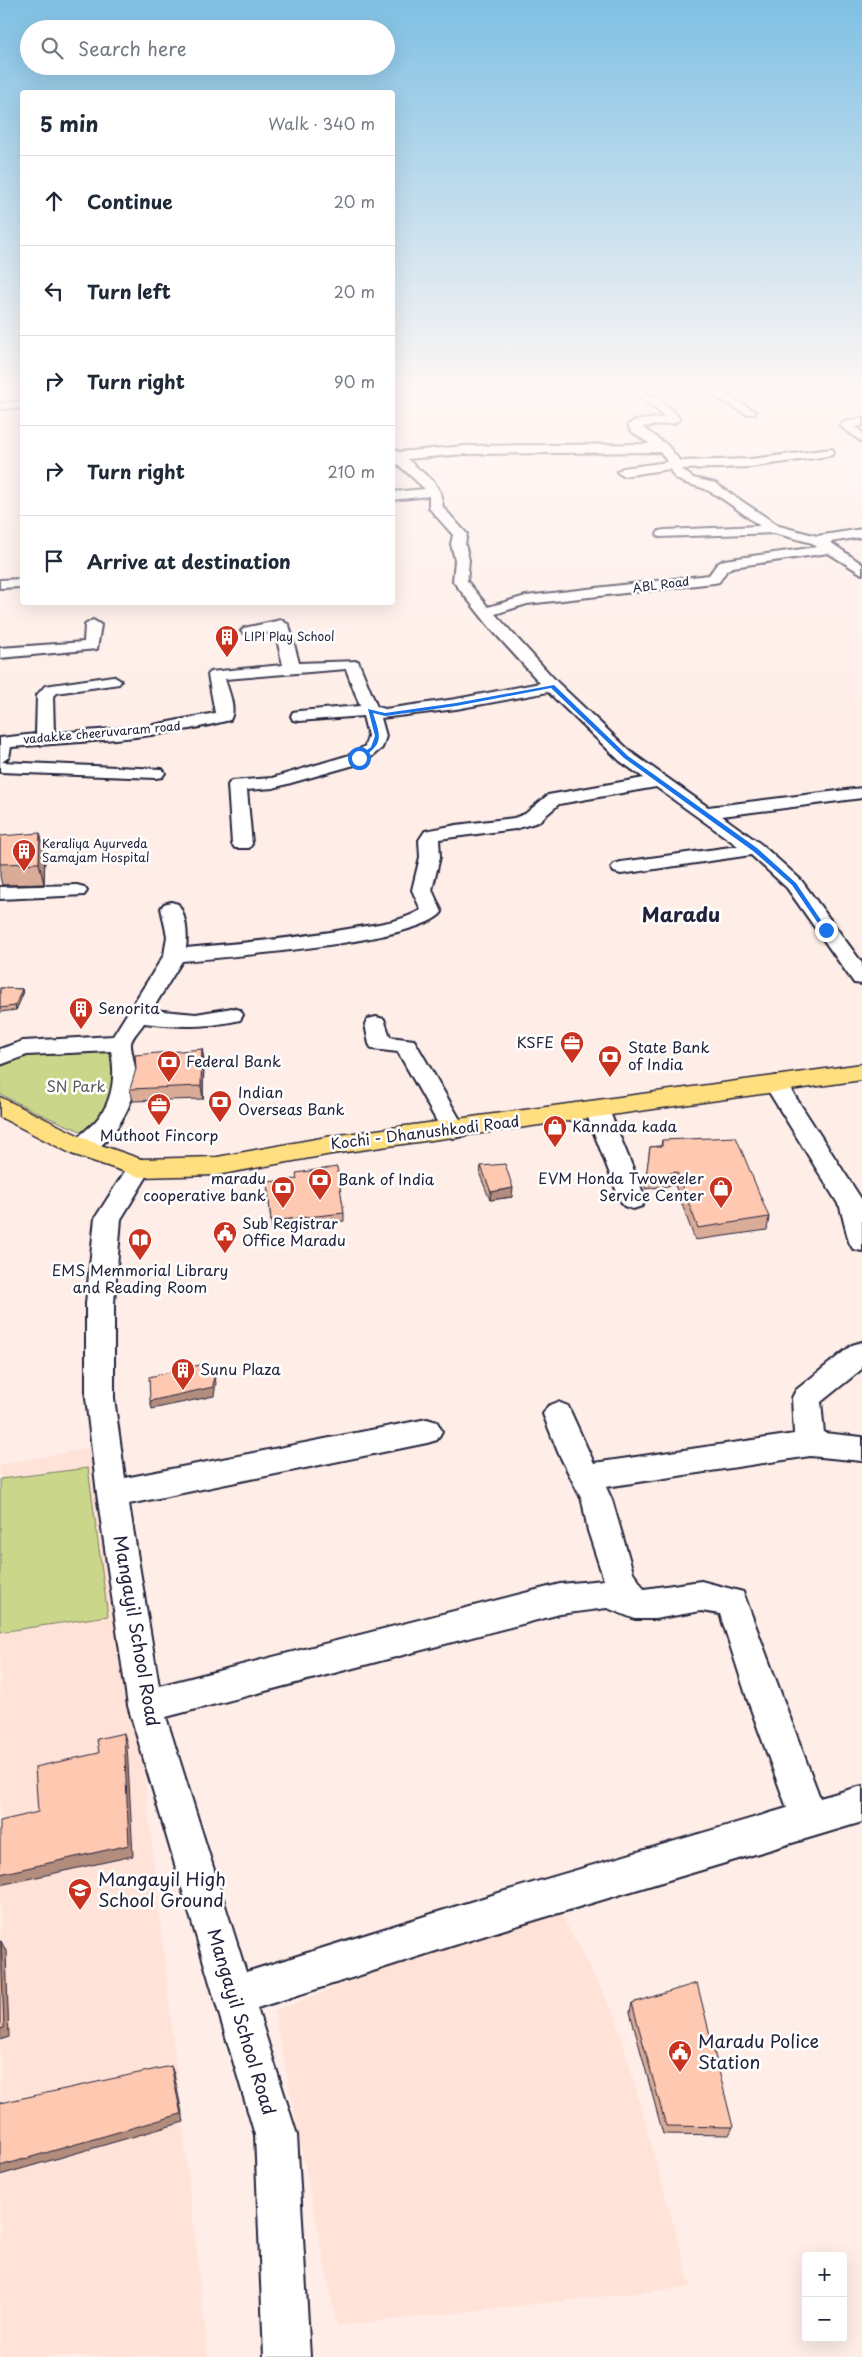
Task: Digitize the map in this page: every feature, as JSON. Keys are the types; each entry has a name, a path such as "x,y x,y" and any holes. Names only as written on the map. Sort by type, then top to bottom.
{"highway":[{"name":"Kochi - Dhanushkodi Road","path":"0,1106 82,1148 140,1168 217,1166 332,1145 454,1130 862,1072"}],"street":[{"path":"435,501 436,508 460,534 458,544 462,560 460,581 552,686 626,757 755,850 794,884 862,978"},
{"path":"732,501 774,529"},
{"path":"664,534 774,529 817,540 862,570"},
{"path":"817,540 862,533"},
{"name":"ABL Road","path":"486,612 526,600 714,579 722,567 730,563 830,549"},
{"path":"780,556 794,566"},
{"path":"0,584 20,582"},
{"path":"0,653 91,646 93,624"},
{"path":"249,631 282,625 292,667"},
{"name":"vadakke cheeruvaram road","path":"1,745 45,738 156,731 200,724 224,716 223,700 216,675 292,667 352,664 370,710"},
{"path":"45,738 45,694 51,689 113,681"},
{"path":"299,716 370,710 385,714 456,704 552,686"},
{"path":"242,844 237,785 273,783 359,758 373,748 378,736 370,710"},
{"path":"0,767 156,773"},
{"path":"175,955 285,946 392,927 419,920 432,912 422,890 430,858 429,840 432,835 511,824 530,819 539,812 546,802 554,799 659,780"},
{"path":"705,813 862,793"},
{"path":"621,868 755,850"},
{"path":"0,893 76,891"},
{"path":"82,1148 115,1114 122,1092 125,1073 124,1056 120,1043 175,955 177,936 171,908"},
{"path":"136,1016 176,1020 216,1020 232,1015"},
{"path":"376,1024 380,1044 406,1045 454,1130"},
{"path":"0,1058 23,1048 120,1043"},
{"path":"776,1084 853,1206 862,1242"},
{"path":"597,1110 633,1200"},
{"name":"Mangayil School Road","path":"140,1168 108,1218 100,1302 100,1398 112,1494 145,1706 276,2135 287,2357"},
{"path":"810,1444 806,1398 862,1353"},
{"path":"558,1414 597,1500 604,1531 619,1577 634,1604"},
{"path":"112,1494 427,1431"},
{"path":"585,1477 810,1444 862,1449"},
{"path":"145,1706 560,1599 607,1594 634,1604 655,1604 701,1596 732,1602 765,1701 810,1820"},
{"path":"233,1996 512,1908 862,1804"}],"shaded area":[{"name":"Mangayil High School Ground","path":"108,1444 208,2356 0,2357 0,1465"},
{"path":"557,1906 616,2017 691,2287 337,2326 274,2011 464,1938"}],"green space":[{"name":"SN Park","path":"97,1045 120,1061 113,1104 85,1133 0,1094 0,1063 33,1051"},
{"path":"88,1468 108,1616 0,1632 0,1479"}],"building":[{"path":"40,833 39,863 0,864 0,836"},
{"path":"0,988 22,989 15,1006 0,1008"},
{"name":"Federal Bank","path":"202,1049 201,1086 130,1089 136,1069 135,1055"},
{"name":"EVM Honda Twoweeler Service Center","path":"736,1137 769,1217 698,1228 677,1172 646,1177 650,1147 662,1146 662,1140"},
{"path":"505,1164 513,1188 491,1192 481,1166"},
{"path":"337,1167 344,1213 271,1221 267,1182 297,1179 296,1173"},
{"name":"Sunu Plaza","path":"208,1363 214,1374 213,1387 150,1401 149,1377"},
{"path":"124,1733 129,1845 0,1874 0,1821 38,1812 35,1767 99,1753 97,1739"},
{"path":"0,1941 4,2028 0,2029"},
{"name":"Maradu Police Station","path":"697,1983 733,2127 666,2126 632,2003"},
{"path":"171,2066 181,2114 0,2166 0,2103"}],"place":[{"name":"LIPI Play School","path":"227,658"},
{"name":"Keraliya Ayurveda Samajam Hospital","path":"24,872"},
{"name":"Senorita","path":"81,1030"},
{"name":"KSFE","path":"572,1064"},
{"name":"State Bank of India","path":"610,1078"},
{"name":"Federal Bank","path":"169,1083"},
{"name":"Indian Overseas Bank","path":"220,1123"},
{"name":"Muthoot Fincorp","path":"159,1126"},
{"name":"Kannada kada","path":"555,1148"},
{"name":"Bank of India","path":"320,1201"},
{"name":"maradu cooperative bank","path":"283,1209"},
{"name":"EVM Honda Twoweeler Service Center","path":"721,1209"},
{"name":"Sub Registrar Office Maradu","path":"225,1254"},
{"name":"EMS Memmorial Library and Reading Room","path":"140,1261"},
{"name":"Sunu Plaza","path":"183,1391"},
{"name":"Mangayil High School Ground","path":"80,1911"},
{"name":"Maradu Police Station","path":"680,2073"}],"district":[{"name":"Maradu","path":"681,915"}],"route":[{"path":"359,758 373,748 378,736 370,710 385,714 530,692 552,686 626,757 755,850 794,884 826,930"}]}
